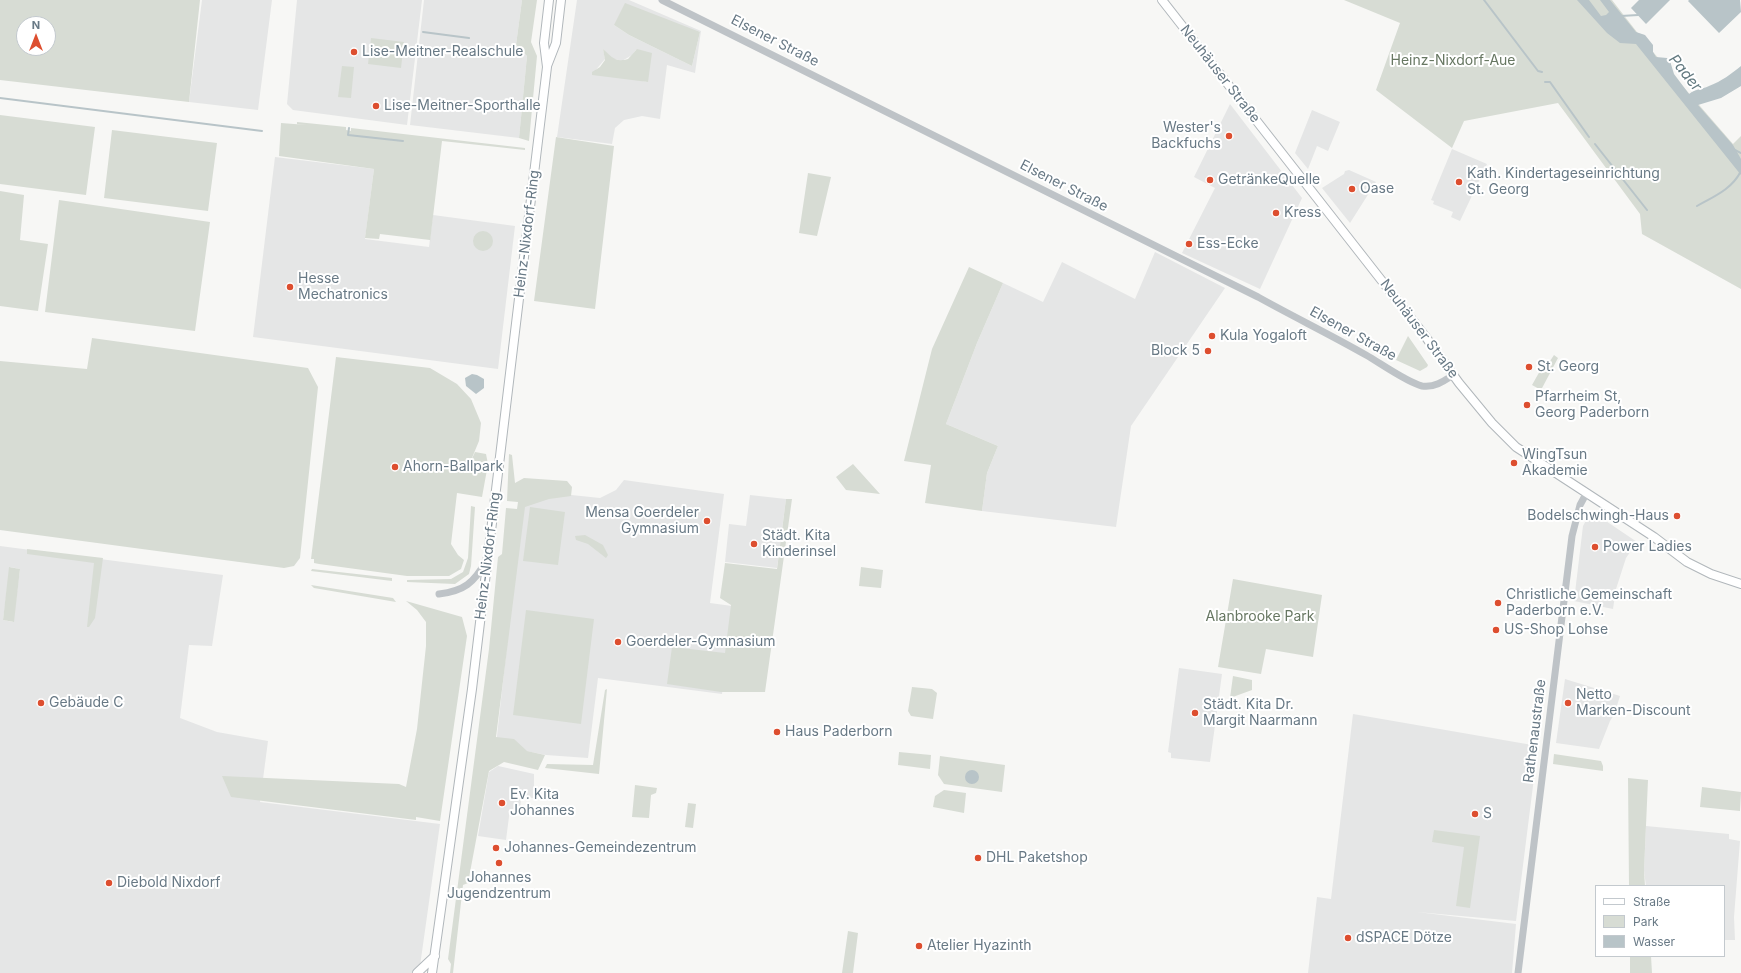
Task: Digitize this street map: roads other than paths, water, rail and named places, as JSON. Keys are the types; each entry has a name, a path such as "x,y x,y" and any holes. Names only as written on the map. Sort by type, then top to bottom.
{"main road":[{"name":"Heinz-Nixdorf-Ring","path":"432,973 472,689 486,561 547,67 544,43 549,0"},
{"name":"Neuhäuser Straße","path":"1162,0 1425,336 1453,375 1492,423 1515,446 1586,494 1654,537 1687,562 1711,574 1741,584"},
{"name":"Heinz-Nixdorf-Ring","path":"547,67 556,44 562,2"},
{"path":"417,973 435,956"}],"street":[{"name":"Elsener Straße","path":"662,0 1254,295 1410,381 1421,386 1430,386 1438,384 1453,375"},
{"name":"Rathenaustraße","path":"1518,973 1572,536 1580,505 1586,494"},
{"path":"439,594 454,592 463,588 478,576 486,561"}],"water":[{"path":"1577,0 1589,0 1601,16 1606,15 1609,12 1600,0 1610,0 1636,32 1645,35 1653,45 1653,52 1656,57 1667,58 1670,61 1674,74 1689,94 1718,82 1741,66 1741,86 1721,98 1698,105 1733,145 1741,159 1741,175 1636,44 1620,43 1607,33"},
{"path":"1639,0 1670,0 1646,24 1631,8"},
{"path":"1740,0 1741,12 1719,33 1688,1"},
{"path":"472,374 484,379 484,388 476,394 466,386 465,378"},
{"path":"969,770 975,770 979,774 979,780 975,784 969,784 965,780 965,774"}],"waterway":[{"path":"1484,0 1538,71 1542,72"},
{"path":"1621,16 1638,15"},
{"path":"423,32 469,38"},
{"path":"1545,82 1550,82 1589,137"},
{"path":"0,98 262,131"},
{"path":"349,128 348,135 403,141"},
{"path":"1595,144 1647,210"},
{"path":"1733,149 1741,153"},
{"path":"1697,206 1728,187 1733,183 1741,171"}],"place":[{"name":"Lise-Meitner-Realschule","path":"354,52"},
{"name":"Lise-Meitner-Sporthalle","path":"376,106"},
{"name":"Wester's Backfuchs","path":"1229,136"},
{"name":"GetränkeQuelle","path":"1210,180"},
{"name":"Kath. Kindertageseinrichtung St. Georg","path":"1459,182"},
{"name":"Oase","path":"1352,189"},
{"name":"Kress","path":"1276,213"},
{"name":"Ess-Ecke","path":"1189,244"},
{"name":"Hesse Mechatronics","path":"290,287"},
{"name":"Kula Yogaloft","path":"1212,336"},
{"name":"Block 5","path":"1208,351"},
{"name":"St. Georg","path":"1529,367"},
{"name":"Pfarrheim St, Georg Paderborn","path":"1527,405"},
{"name":"WingTsun Akademie","path":"1514,463"},
{"name":"Ahorn-Ballpark","path":"395,467"},
{"name":"Bodelschwingh-Haus","path":"1677,516"},
{"name":"Mensa Goerdeler Gymnasium","path":"707,521"},
{"name":"Städt. Kita Kinderinsel","path":"754,544"},
{"name":"Power Ladies","path":"1595,547"},
{"name":"Christliche Gemeinschaft Paderborn e.V.","path":"1498,603"},
{"name":"US-Shop Lohse","path":"1496,630"},
{"name":"Goerdeler-Gymnasium","path":"618,642"},
{"name":"Gebäude C","path":"41,703"},
{"name":"Netto Marken-Discount","path":"1568,703"},
{"name":"Städt. Kita Dr. Margit Naarmann","path":"1195,713"},
{"name":"Haus Paderborn","path":"777,732"},
{"name":"Ev. Kita Johannes","path":"502,803"},
{"name":"S","path":"1475,814"},
{"name":"Johannes-Gemeindezentrum","path":"496,848"},
{"name":"DHL Paketshop","path":"978,858"},
{"name":"Johannes Jugendzentrum","path":"499,863"},
{"name":"Diebold Nixdorf","path":"109,883"},
{"name":"dSPACE Dötze","path":"1348,938"},
{"name":"Atelier Hyazinth","path":"919,946"}],"park label":[{"name":"Heinz-Nixdorf-Aue","path":"1453,61"},
{"name":"Alanbrooke Park","path":"1260,617"}],"water label":[{"name":"Pader","path":"1685,73"}]}
